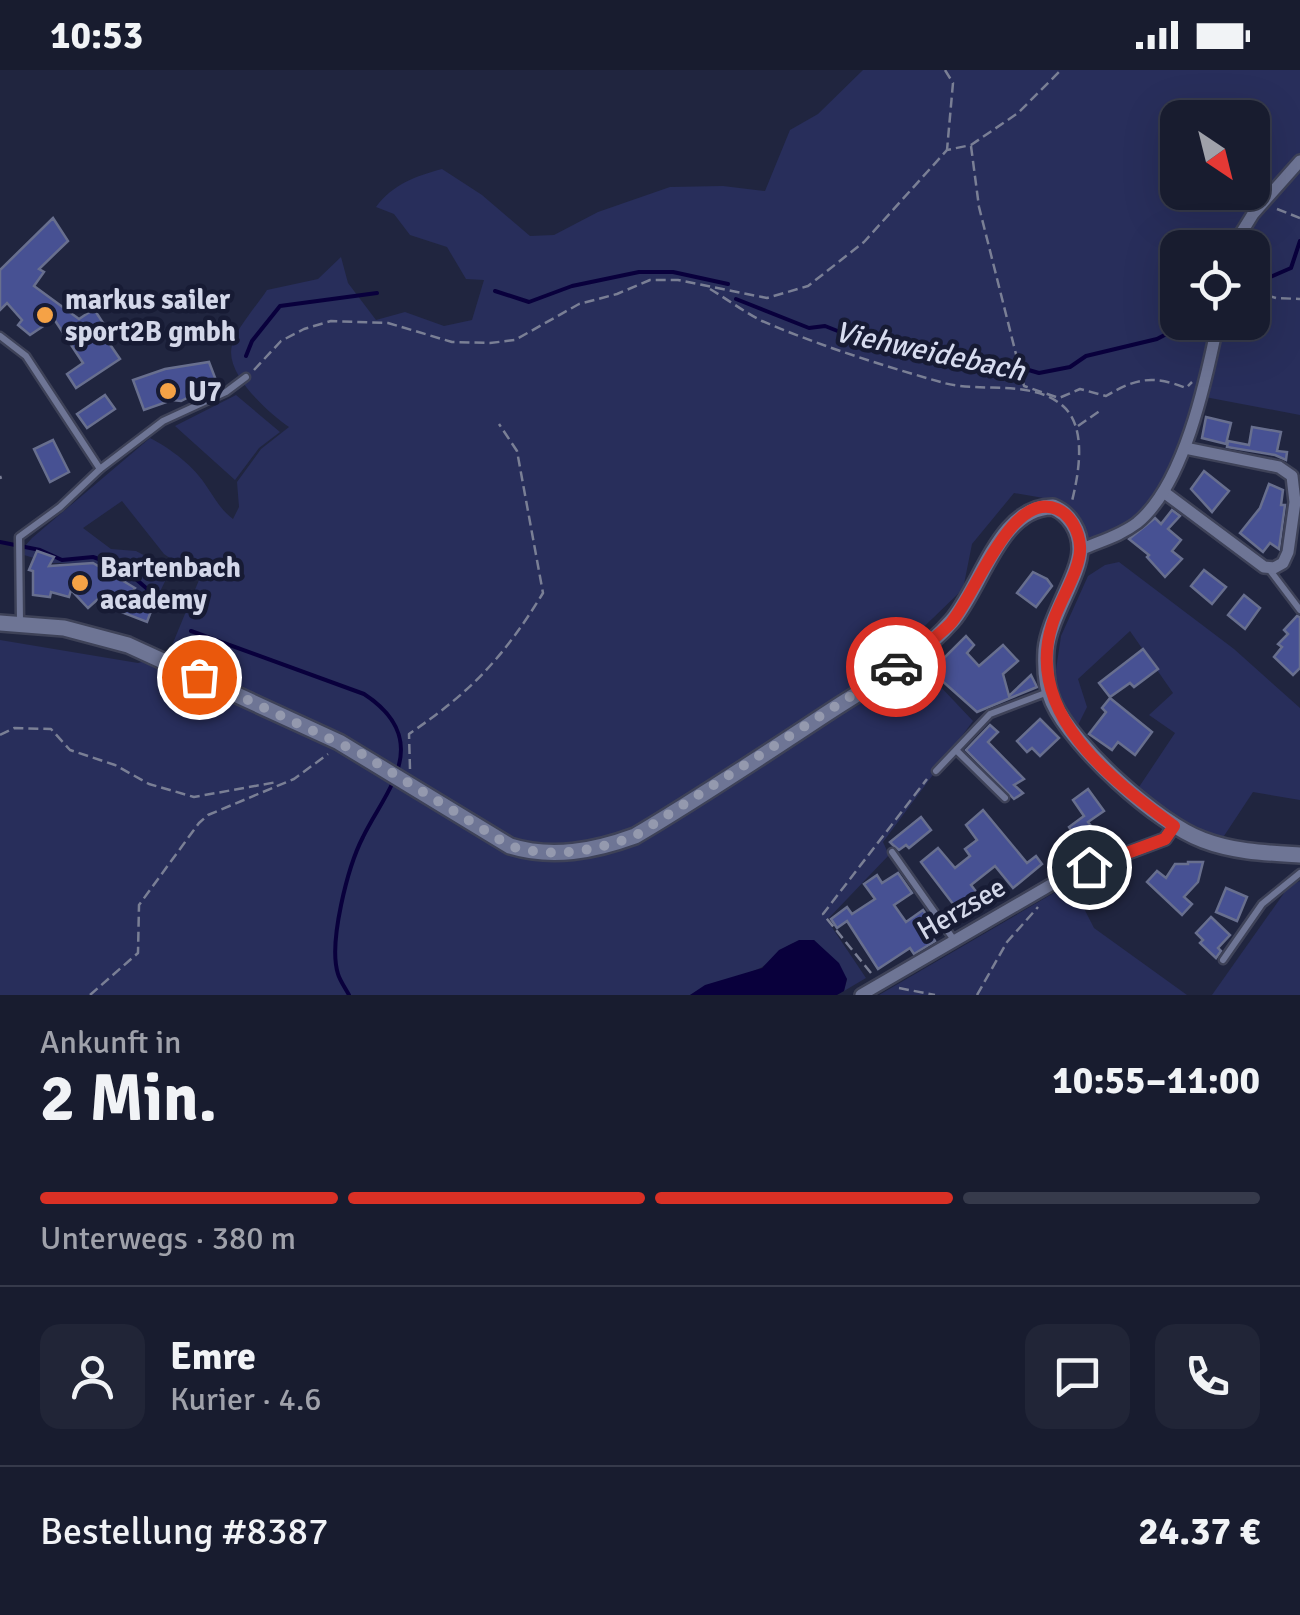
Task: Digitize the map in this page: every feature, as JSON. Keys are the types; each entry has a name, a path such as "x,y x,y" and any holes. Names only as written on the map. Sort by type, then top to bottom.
{"main road":[{"path":"0,622 64,628 128,646 338,742 492,836 530,852 574,852 635,836 888,673 950,624 968,601 1005,534 1024,514 1034,508 1053,507 1074,524 1080,550 1046,648 1050,691 1058,712 1076,738 1174,826 1228,847 1300,854"}],"street":[{"path":"1242,230 1300,160"},
{"path":"1080,550 1121,534 1166,492 1184,448 1213,340"},
{"path":"1166,492 1269,569 1294,554 1295,502 1290,474 1280,467 1184,448"},
{"name":"Herzsee","path":"861,995 1066,876 1165,839 1174,826"}],"lane":[{"path":"0,336 26,356 100,469"},
{"path":"20,622 18,540 69,500 100,469 164,421 226,392 246,377"},
{"path":"1269,569 1300,610"},
{"path":"936,771 990,714 1050,691"},
{"path":"958,751 1004,798"},
{"path":"892,852 954,941"},
{"path":"1223,960 1262,904 1300,873"}],"path":[{"path":"945,70 952,83 948,150"},
{"path":"246,377 281,341 332,321 388,323 452,342 490,344 515,340 580,304 650,280 678,280 767,298 808,286 864,242 948,150 970,145 1018,113 1061,70"},
{"path":"970,145 979,208 1024,386 1059,398 1080,389 1106,396 1130,382 1163,379 1186,388 1205,370"},
{"path":"1253,214 1268,205 1300,218"},
{"path":"706,286 760,320 948,384 1034,391 1064,406 1077,426 1078,478 1068,517"},
{"path":"1270,296 1300,298"},
{"path":"1077,426 1102,410"},
{"path":"401,779 409,734 488,672 515,639 543,592 517,451 500,424"},
{"path":"0,734 14,728 52,729 70,750 114,765 149,784 194,797 283,782"},
{"path":"90,995 138,953 140,905 199,823 208,814 310,770 338,742"},
{"path":"935,995 880,984 824,914 884,840 923,782 936,771"},
{"path":"977,995 1006,942 1042,902"}],"shaded area":[{"path":"863,70 1300,70 1300,415 1205,397 1220,340 1270,340 1270,230 1160,230 1160,340 1213,340 1165,493 1117,531 1088,538 1061,501 1014,493 972,544 963,589 903,647 973,721 883,842 889,855 827,920 866,978 844,991 847,979 814,940 787,946 766,965 690,995 0,995 0,640 138,663 168,655 199,580 170,571 153,606 132,592 135,587 94,563 51,563 53,557 24,555 32,538 150,438 189,465 233,519 239,507 237,482 261,449 289,427 250,392 231,356 237,332 267,290 318,279 341,257 348,283 376,320 405,312 444,326 472,320 484,280 466,279 447,247 410,235 394,214 376,207 406,182 442,169 482,195 530,236 554,235 598,212 670,187 723,186 765,191 790,130 818,114","holes":["122,501 174,561 155,561 136,551 111,549 83,528"]},
{"path":"236,395 280,432 259,448 235,480 175,426"},
{"path":"1119,562 1234,649 1300,708 1300,800 1253,792 1222,839 1176,818 1139,787 1175,733 1149,715 1173,693 1130,631 1078,679 1087,707 1071,739 1054,683 1061,636 1088,576 1105,565"},
{"path":"1300,881 1300,995 1212,995 1289,886"},
{"path":"1071,883 1094,928 1187,995 879,995"},
{"path":"799,940 814,940 839,963 847,979 844,991 837,995 690,995 705,985 762,968 779,950"}],"building":[{"path":"53,218 68,241 39,269 44,272 34,286 79,319 94,309 105,326 100,330 120,359 76,388 67,374 83,363 54,319 30,335 18,325 22,320 7,303 0,310 0,270"},
{"name":"U7","path":"209,362 217,383 181,401 172,400 144,410 133,380 165,369"},
{"path":"105,395 115,409 87,428 77,414"},
{"path":"1206,417 1231,423 1226,444 1202,438"},
{"path":"1252,427 1281,432 1277,451 1287,452 1286,460 1227,447 1228,441 1249,445"},
{"path":"53,440 69,472 50,482 34,449"},
{"path":"1204,471 1229,491 1212,512 1191,489"},
{"path":"1269,484 1283,490 1281,505 1285,505 1279,549 1270,543 1263,552 1240,533 1260,508"},
{"path":"1172,510 1180,516 1168,529 1181,540 1172,551 1182,559 1165,577 1149,555 1129,539 1155,518 1161,524"},
{"name":"Bartenbach academy","path":"37,551 54,557 49,566 93,563 135,588 132,592 153,606 147,622 103,605 98,599 88,608 71,590 69,597 51,592 50,597 33,595 33,571 29,570"},
{"path":"1204,570 1226,587 1212,604 1191,586"},
{"path":"1033,572 1052,586 1036,607 1017,593"},
{"path":"1244,595 1260,608 1245,629 1228,615"},
{"path":"1297,616 1300,668 1293,675 1274,657 1282,647 1278,644 1288,634 1284,630"},
{"path":"966,636 974,645 967,653 979,666 1003,645 1018,661 1003,674 1009,696 1031,675 1037,687 977,712 931,671"},
{"path":"1143,649 1158,669 1134,687 1130,683 1110,697 1099,683"},
{"path":"1110,698 1152,732 1135,755 1118,742 1112,750 1089,734 1106,712 1102,708"},
{"path":"1040,719 1059,738 1040,756 1032,748 1027,752 1017,741"},
{"path":"990,725 998,732 988,742 1024,779 1014,785 1023,793 1014,799 966,750"},
{"path":"1088,789 1104,811 1088,822 1094,830 1078,841 1069,827 1084,816 1073,800"},
{"path":"983,810 1027,863 1036,856 1042,864 1013,888 995,866 971,885 984,902 978,910 963,917 921,862 938,848 955,868 970,856 965,849 977,840 966,825"},
{"path":"921,817 931,830 909,848 906,845 899,850 890,842"},
{"path":"1203,862 1198,882 1184,897 1192,904 1182,915 1147,882 1157,871 1166,878 1175,864"},
{"path":"898,873 912,893 894,905 906,922 923,910 937,930 931,934 935,941 914,954 910,948 878,969 847,921 837,928 831,919 847,907 852,914 875,899 864,884 877,875 882,883"},
{"path":"1226,888 1247,897 1237,921 1216,912"},
{"path":"1211,917 1230,935 1218,948 1221,951 1216,958 1200,943 1203,940 1196,933"}],"waterway":[{"name":"Viehweidebach","path":"1270,277 1291,268 1300,241"},
{"name":"Viehweidebach","path":"495,291 529,302 572,286 639,272 673,272 728,284"},
{"name":"Viehweidebach","path":"246,356 252,341 280,306 377,293"},
{"name":"Viehweidebach","path":"736,299 809,328 825,326 873,345 983,357 1039,373 1070,367 1086,356 1160,337"},
{"path":"0,542 40,550 62,560 93,557 122,567 153,594"},
{"path":"191,631 364,694 383,709 396,728 401,749 396,774"},
{"path":"349,995 339,977 336,960 341,905 357,850 393,782"}],"way so far":[{"path":"199,677 362,754 510,846 530,852 574,852 635,836 896,667"}],"place":[{"name":"markus sailer sport2B gmbh","path":"45,315"},
{"name":"U7","path":"168,391"},
{"name":"Bartenbach academy","path":"80,583"}],"route":[{"path":"896,667 950,624 968,601 1014,522 1034,508 1053,507 1068,517 1074,524 1080,550 1056,610 1046,648 1052,701 1091,754 1174,826 1165,839 1089,867"}]}
